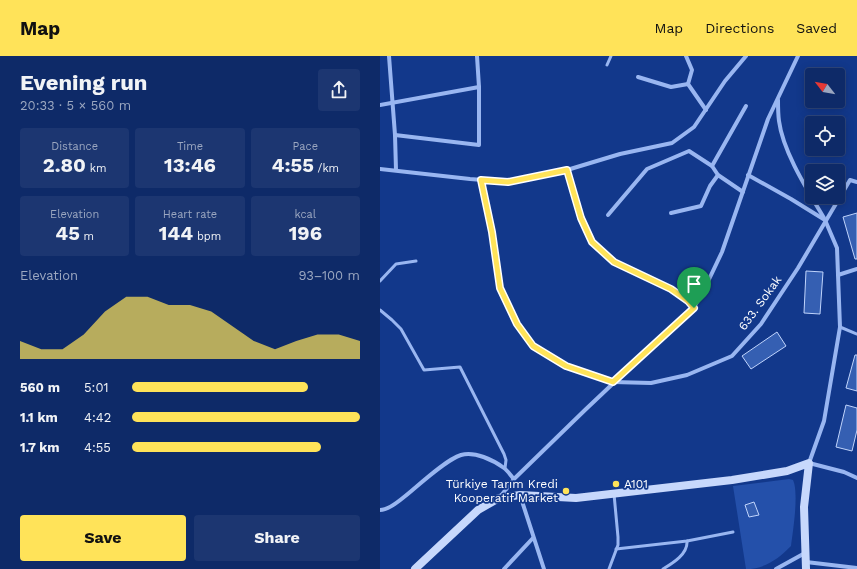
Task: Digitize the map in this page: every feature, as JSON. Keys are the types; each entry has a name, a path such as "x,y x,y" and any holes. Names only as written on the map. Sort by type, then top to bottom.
{"street":[{"path":"389,56 396,170"},
{"path":"395,135 479,145 479,87 477,56"},
{"path":"686,56 692,70 688,84"},
{"path":"380,169 508,182 567,170 620,154 672,143 694,127 725,81 745,56"},
{"path":"499,498 514,479 613,382 694,308 722,252 768,118 798,56"},
{"path":"638,77 671,87 688,84"},
{"path":"688,84 706,110"},
{"path":"380,105 479,87"},
{"path":"778,98 779,122 787,150 825,220 837,248 840,326 824,421 809,463 804,507 806,565 857,568"},
{"path":"712,166 746,106"},
{"path":"608,215 647,169 689,151 712,166 718,175 743,192"},
{"path":"567,170 581,218 592,242 614,262 671,289 688,301 694,308"},
{"path":"671,213 701,206 710,186 718,175"},
{"path":"748,176 791,198 825,220"},
{"name":"633. Sokak","path":"481,180 492,232 500,288 517,324 533,346 566,366 613,382 651,383 687,375 732,356 761,324 798,268 850,180 857,182"},
{"path":"838,275 857,270"},
{"path":"380,510 390,507 401,500 451,459 462,455 470,454 479,456 505,468 514,479"},
{"path":"415,569 478,510 499,498 520,495 576,498 614,494 732,480 786,471 809,463 844,472 857,478"},
{"path":"520,495 544,569"},
{"path":"504,569 533,538"},
{"path":"776,569 806,553"}],"lane":[{"path":"608,65 611,56"},
{"path":"380,281 396,264 416,261"},
{"path":"380,310 400,329 424,370 460,367 504,454 506,460 505,468"},
{"path":"840,326 857,334"},
{"path":"610,569 618,536 614,494"},
{"path":"616,549 687,541 733,532"},
{"path":"663,569 680,556 688,546 687,541"}],"shaded area":[{"path":"789,479 793,480 796,494 791,546 771,562 753,569 746,569 733,486"}],"building":[{"path":"857,213 857,259 855,259 843,217"},
{"path":"806,271 823,272 820,314 804,313"},
{"path":"777,332 786,346 751,369 742,356"},
{"path":"855,355 857,355 857,391 846,388"},
{"path":"846,405 857,408 857,430 852,451 836,447"},
{"path":"754,502 759,515 749,517 745,505"}],"place":[{"name":"A101","path":"616,484"},
{"name":"Türkiye Tarım Kredi Kooperatif Market","path":"566,491"}],"route":[{"path":"567,170 581,218 592,242 614,262 671,289 688,301 694,308 613,382 566,366 533,346 517,324 500,288 492,232 481,180 508,182 567,170"}]}
